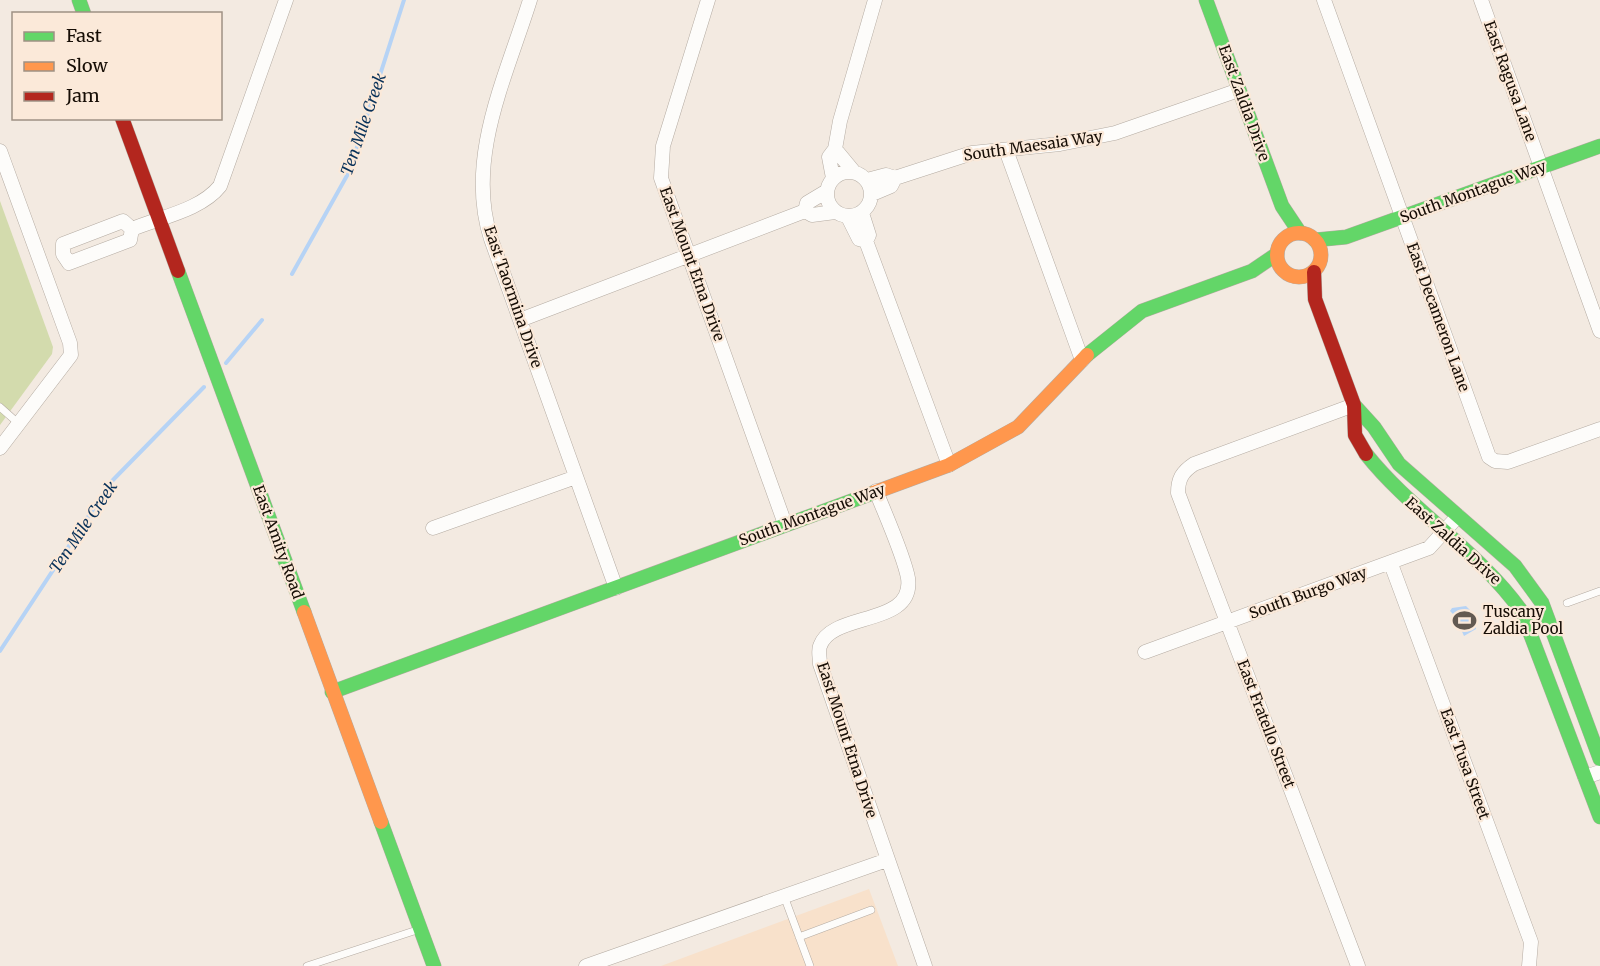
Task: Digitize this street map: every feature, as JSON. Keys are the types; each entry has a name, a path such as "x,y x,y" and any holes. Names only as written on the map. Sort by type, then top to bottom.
{"street":[{"path":"132,229 206,200 220,186 286,0"},
{"name":"East Taormina Drive","path":"530,0 488,134 482,178 486,222 616,588"},
{"name":"East Mount Etna Drive","path":"708,0 663,146 661,178 785,524"},
{"path":"806,211 807,203 827,191 833,178 829,157 835,150 840,121 875,0"},
{"name":"East Zaldia Drive","path":"1206,0 1282,206 1300,233"},
{"name":"East Decameron Lane","path":"1324,0 1486,451 1495,461 1508,462 1600,429"},
{"name":"East Ragusa Lane","path":"1481,0 1600,331"},
{"name":"South Maesaia Way","path":"867,180 886,175 895,178 961,155 1115,134 1239,90"},
{"name":"East Amity Road","path":"123,120 434,966"},
{"name":"South Montague Way","path":"1316,240 1346,237 1600,146"},
{"path":"520,320 806,211 812,214 835,212 848,217 862,213 868,207 872,194 867,180 854,172 835,150"},
{"path":"1005,150 1082,360"},
{"path":"0,151 70,343 71,356 0,448"},
{"path":"833,178 847,172 854,172"},
{"name":"South Maesaia Way","path":"872,194 891,186 895,178"},
{"path":"827,191 830,206 835,212"},
{"name":"East Zaldia Drive","path":"1282,206 1285,238"},
{"path":"862,213 869,235 866,241 949,465"},
{"path":"848,217 859,239 866,241"},
{"path":"123,221 132,229 130,240 69,262 63,254 63,244 123,221"},
{"path":"1300,233 1316,240 1322,256 1314,272 1298,278 1282,270 1277,254 1285,238 1300,233"},
{"name":"South Montague Way","path":"1322,256 1346,237"},
{"path":"41,263 63,254"},
{"name":"South Montague Way","path":"332,692 949,465 1018,427 1082,360 1142,311 1252,271 1277,254"},
{"name":"South Montague Way","path":"1252,271 1282,270"},
{"name":"East Zaldia Drive","path":"1314,272 1316,299 1354,405 1355,435 1369,459 1389,483 1502,584 1522,612 1600,817"},
{"name":"East Zaldia Drive","path":"1298,278 1316,299"},
{"name":"East Zaldia Drive","path":"1354,405 1374,427 1400,464 1515,566 1542,603 1600,759"},
{"name":"East Fratello Street","path":"1354,405 1194,464 1184,471 1178,482 1178,493 1358,966"},
{"path":"433,528 576,477"},
{"name":"East Mount Etna Drive","path":"876,491 908,578 907,594 889,611 836,630 820,645 820,664 926,966"},
{"name":"South Burgo Way","path":"1145,652 1430,548 1458,516"},
{"name":"East Tusa Street","path":"1391,564 1531,942 1529,966"},
{"path":"1585,777 1600,772"},
{"path":"586,966 887,860"}],"lane":[{"path":"0,407 18,423"},
{"path":"1568,603 1600,591"},
{"path":"784,896 810,966"},
{"path":"799,937 872,910"},
{"path":"307,966 420,929"}],"shaded area":[{"path":"869,889 898,966 661,966"}],"green space":[{"path":"0,201 53,347 52,354 0,425"}],"water":[{"name":"Tuscany Zaldia Pool","path":"1466,606 1475,615 1476,629 1464,636 1455,616 1450,611 1452,608"}],"waterway":[{"name":"Ten Mile Creek","path":"292,274 349,172 404,0"},
{"name":"Ten Mile Creek","path":"226,363 262,320"},
{"name":"Ten Mile Creek","path":"0,651 111,482 204,387"}],"traffic: fast":[{"path":"79,0 83,12"},
{"path":"1206,0 1282,206 1300,233"},
{"path":"1315,240 1346,237 1600,146"},
{"path":"1087,355 1142,311 1252,271 1277,254"},
{"path":"178,271 304,612"},
{"path":"1354,405 1374,427 1399,464 1515,566 1542,603 1600,759"},
{"path":"1366,454 1404,495 1486,570 1522,612 1600,817"},
{"path":"332,692 873,493"},
{"path":"381,822 434,966"}],"traffic: slow":[{"path":"1299,233 1315,239 1321,255 1315,271 1299,277 1283,271 1277,255 1283,239 1299,233"},
{"path":"873,493 949,465 1018,427 1087,355"},
{"path":"304,612 381,822"}],"traffic: jam":[{"path":"123,120 178,271"},
{"path":"1314,272 1315,299 1354,405 1355,435 1366,454"}],"place":[{"name":"Tuscany Zaldia Pool","path":"1465,621"}]}
